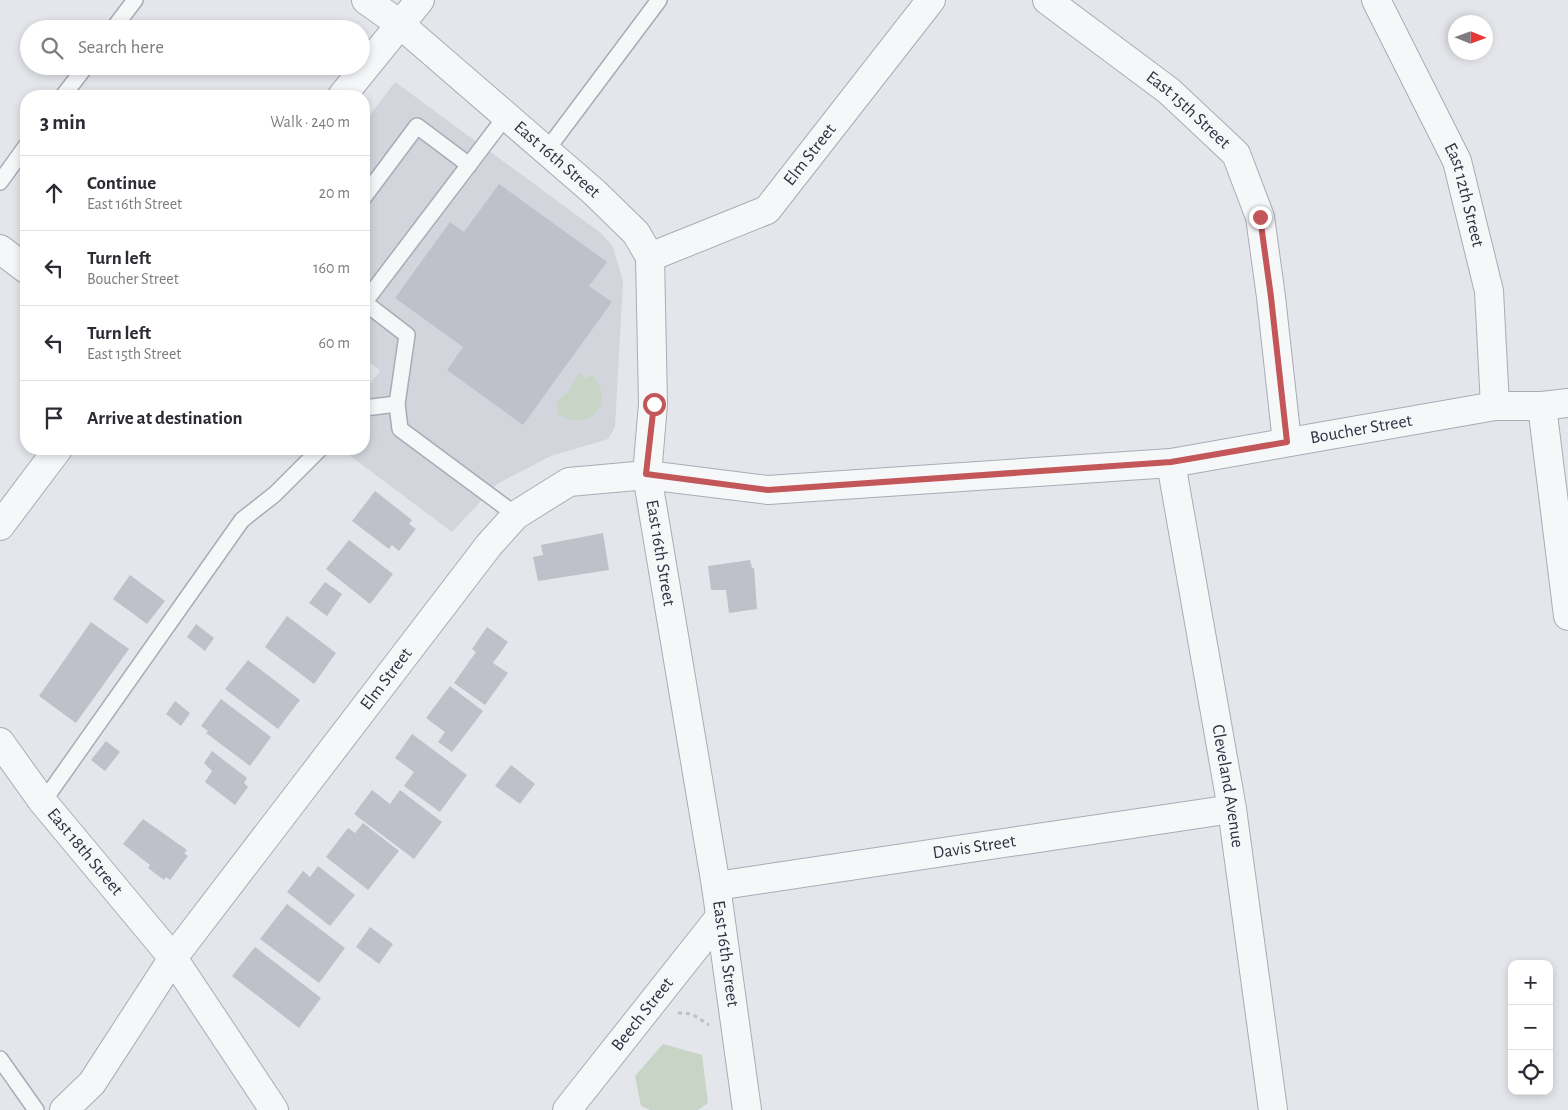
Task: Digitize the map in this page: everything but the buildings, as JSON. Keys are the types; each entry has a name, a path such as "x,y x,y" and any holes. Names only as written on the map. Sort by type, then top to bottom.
{"street":[{"name":"East 16th Street","path":"366,0 401,25 594,192 636,233 650,257 654,404 646,474 716,886 747,1110"},
{"path":"370,62 420,0"},
{"name":"Elm Street","path":"650,257 767,210 931,0"},
{"name":"East 15th Street","path":"1047,0 1169,91 1236,154 1260,217 1287,442"},
{"name":"East 12th Street","path":"1381,1 1457,161 1489,291 1495,406"},
{"path":"347,90 359,75"},
{"path":"0,249 20,264"},
{"path":"1555,405 1568,616"},
{"name":"Boucher Street","path":"646,474 768,490 1171,462 1495,406 1555,405"},
{"path":"0,526 53,455"},
{"name":"Cleveland Avenue","path":"1171,462 1232,809 1273,1110"},
{"name":"Elm Street","path":"173,958 482,553 516,515 569,482 646,474"},
{"name":"East 18th Street","path":"0,742 44,802 173,958 274,1110"},
{"name":"Davis Street","path":"716,886 1232,809"},
{"name":"Beech Street","path":"567,1110 719,918"},
{"path":"64,1110 92,1083 173,958"}],"lane":[{"path":"120,20 135,0"},
{"path":"546,151 659,0"},
{"path":"68,90 79,75"},
{"path":"370,294 506,116"},
{"path":"370,189 417,126 469,165"},
{"path":"0,182 20,154"},
{"path":"370,307 407,335 397,404 400,429 516,515"},
{"path":"370,407 397,404"},
{"path":"44,802 242,520 275,494 314,455"},
{"path":"0,1059 36,1110"}],"path":[{"path":"671,1013 692,1014 714,1029"}],"shaded area":[{"path":"395,82 601,233 613,247 623,281 615,427 608,439 551,456 497,484 452,532 349,455 370,455 370,384 380,371 370,362 370,115"}],"green space":[{"path":"578,374 583,374 583,378 588,378 592,375 599,385 602,395 601,404 596,412 589,418 580,420 570,419 558,414 557,402 569,391"},
{"path":"663,1044 702,1055 708,1103 698,1110 650,1110 641,1106 635,1076"}],"route":[{"path":"654,404 646,474 768,490 1171,462 1287,442 1260,217"}]}
